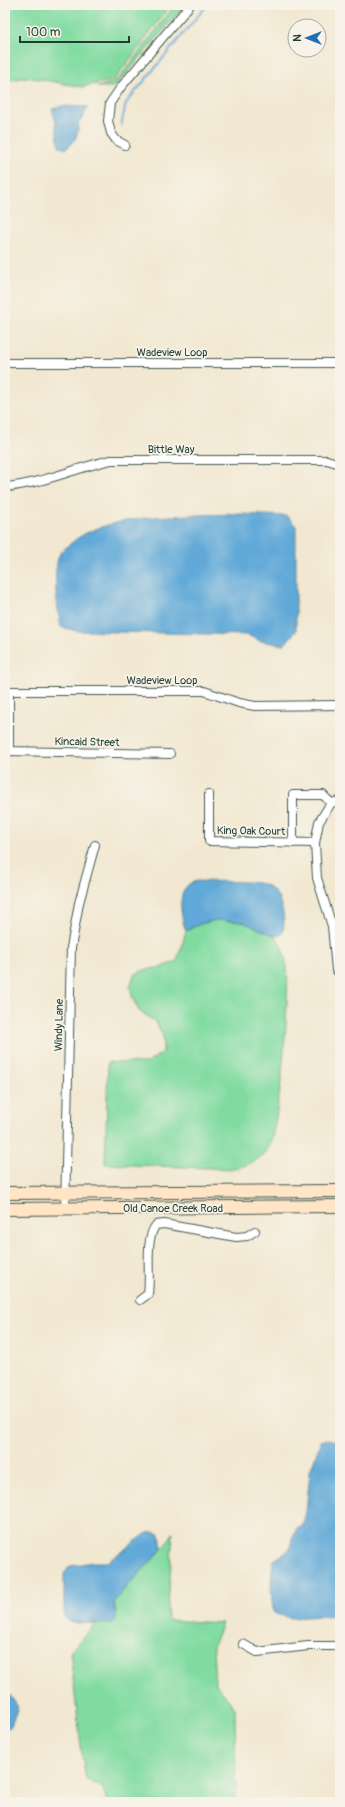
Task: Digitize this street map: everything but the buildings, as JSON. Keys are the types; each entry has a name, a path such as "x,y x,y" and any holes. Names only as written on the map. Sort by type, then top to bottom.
{"main road":[{"name":"Old Canoe Creek Road","path":"5,1193 340,1191"},
{"name":"Old Canoe Creek Road","path":"5,1209 340,1206"}],"street":[{"path":"125,145 116,140 111,133 108,121 110,102 120,87 190,5"},
{"name":"Wadeview Loop","path":"5,363 340,363"},
{"name":"Bittle Way","path":"5,487 24,485 45,480 97,463 112,460 327,460 340,464"},
{"path":"7,691 7,751"},
{"name":"Wadeview Loop","path":"7,691 204,691 239,703 254,706 340,705"},
{"name":"Kincaid Street","path":"7,751 170,754"},
{"name":"King Oak Court","path":"209,794 209,841 315,843"},
{"path":"293,843 293,795 323,795 331,803"},
{"path":"340,801 331,803 319,822 315,843 317,878 332,926 336,970 340,974"},
{"name":"Windy Lane","path":"65,1208 71,948 79,903 95,845"},
{"path":"140,1300 148,1294 150,1281 150,1239 151,1231 156,1225 164,1224 236,1237 246,1236 255,1231"},
{"path":"243,1644 257,1652 308,1646 340,1646"}],"green space":[{"path":"5,5 171,5 114,80 82,87 27,77 5,81"},
{"path":"175,5 185,5 115,87 97,87 117,81"},
{"path":"217,920 243,922 273,934 281,945 287,967 287,1004 280,1093 276,1120 266,1152 251,1163 234,1169 105,1164 108,1062 147,1063 163,1052 163,1036 156,1022 139,1011 133,999 130,987 134,975 144,970 163,967 177,961 186,931 200,924"},
{"path":"173,1533 167,1620 222,1623 213,1646 215,1683 235,1708 236,1797 233,1802 107,1802 103,1788 86,1779 70,1652 96,1623 113,1624 116,1612 114,1602 160,1552"}],"water":[{"path":"62,106 88,107 82,119 79,120 77,133 74,140 65,149 59,146 52,109"},
{"path":"240,514 287,516 296,526 296,631 284,645 261,641 247,635 77,631 61,627 56,582 59,555 67,546 86,533 105,526 151,517"},
{"path":"197,881 252,882 260,883 269,887 278,898 281,905 284,922 282,934 275,936 243,922 217,920 200,924 186,931 181,910 182,894 190,883"},
{"path":"328,1439 340,1442 340,1615 290,1618 274,1613 271,1587 273,1561 290,1549 292,1538 297,1528 302,1527 306,1512 310,1471 321,1441"},
{"path":"153,1532 160,1534 162,1549 114,1602 116,1620 113,1624 72,1623 64,1618 64,1574 70,1566 92,1562 107,1562 147,1533"},
{"path":"5,1688 18,1707 11,1726 5,1730"}],"waterway":[{"path":"121,126 126,103 207,5"}]}
